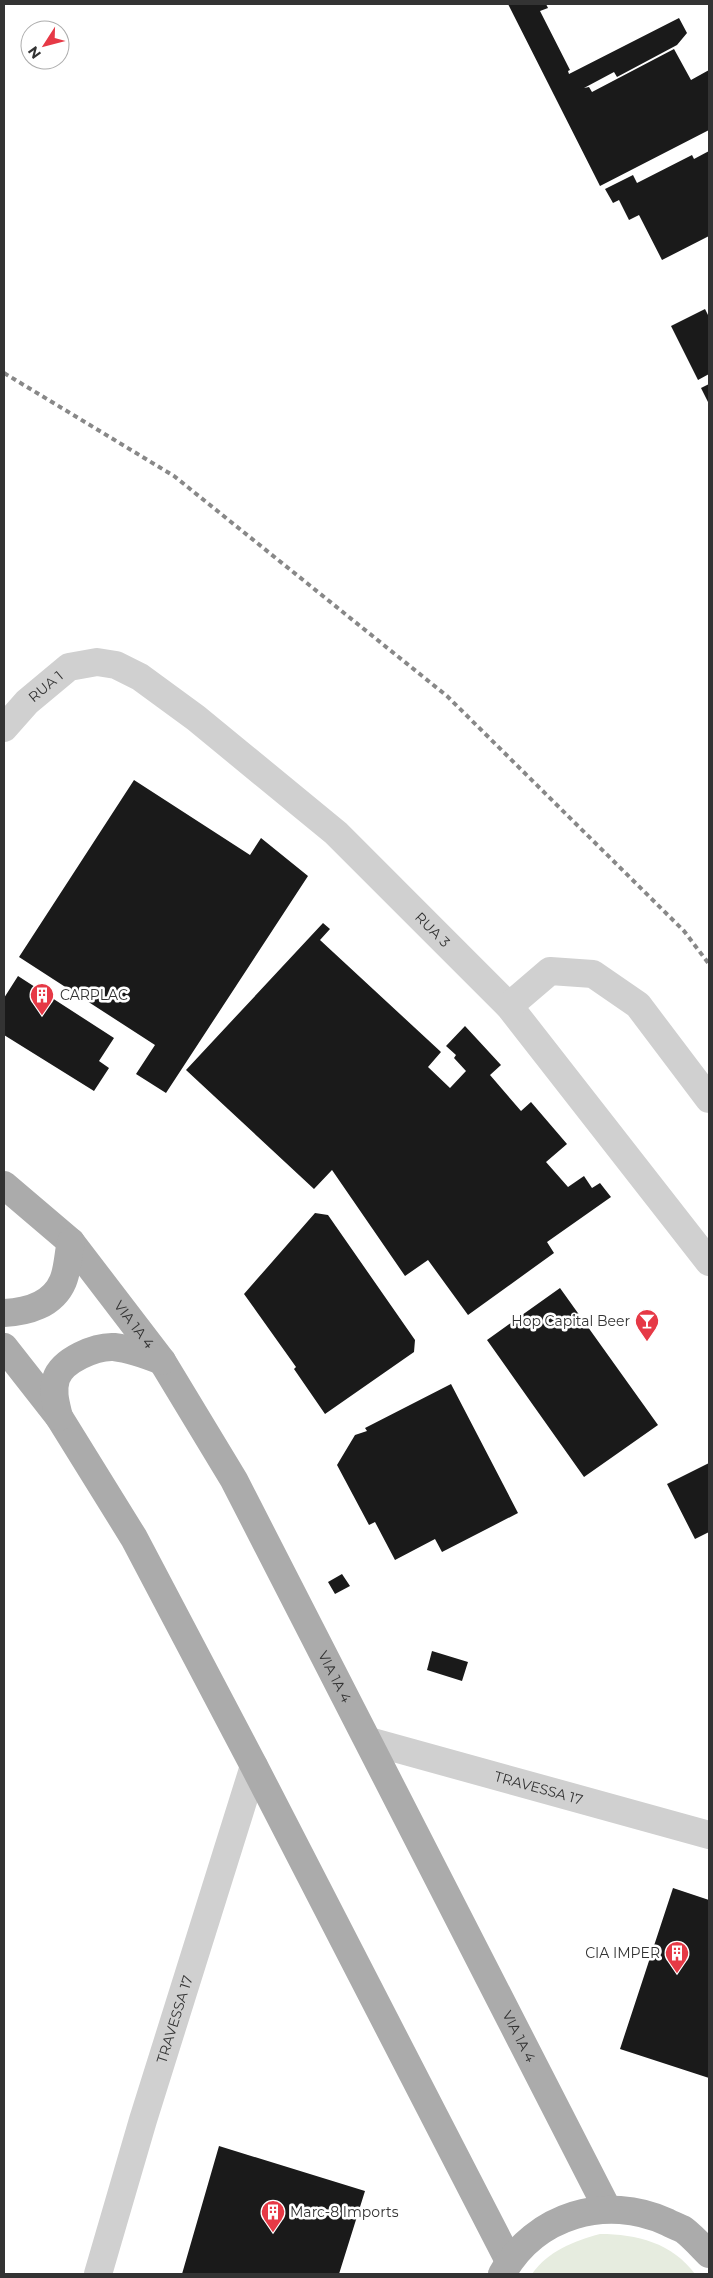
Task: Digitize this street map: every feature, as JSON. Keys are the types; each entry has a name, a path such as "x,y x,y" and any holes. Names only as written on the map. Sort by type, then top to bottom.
{"main road":[{"name":"VIA 1A 4","path":"4,1186 71,1242 162,1361 234,1480 607,2208"},
{"path":"4,1313 19,1312 36,1307 51,1298 63,1281 71,1242"},
{"path":"4,1347 59,1417 134,1538 254,1766 506,2268 536,2234 569,2216 607,2208 647,2213 684,2230 709,2254"},
{"path":"59,1417 54,1397 56,1378 71,1361 88,1351 112,1347 137,1352 162,1361"}],"street":[{"name":"RUA 1","path":"4,728 33,696 69,667 97,662"},
{"name":"RUA 3","path":"97,662 116,665 148,683 196,718 336,833 510,1006 709,1262"},
{"path":"510,1006 550,971 593,974 638,1005 709,1099"},
{"name":"TRAVESSA 17","path":"369,1741 709,1835"},
{"name":"TRAVESSA 17","path":"98,2274 146,2110 254,1766"}],"shaded area":[{"path":"600,2234 614,2234 653,2242 676,2255 695,2274 532,2274 546,2259 562,2248"}],"building":[{"path":"508,4 546,4 548,8 540,11 570,70 568,71 569,74 679,18 687,33 677,45 617,77 614,72 584,88 589,87 592,92 674,49 691,80 709,70 709,130 600,186"},
{"path":"709,151 709,236 662,260 639,215 629,220 619,200 613,203 605,189 633,175 637,183 692,155 694,159"},
{"path":"705,309 709,317 709,374 698,380 671,326"},
{"path":"709,384 709,404 701,388"},
{"path":"134,780 250,855 261,838 308,876 166,1093 136,1074 155,1045 19,957"},
{"path":"323,923 330,929 320,940 441,1052 428,1067 450,1088 466,1071 454,1058 456,1055 446,1046 465,1026 501,1065 490,1075 521,1111 531,1102 567,1144 546,1162 568,1187 584,1176 592,1188 600,1183 611,1197 547,1242 554,1253 468,1315 428,1260 405,1276 332,1170 314,1189 186,1070"},
{"name":"CARPLAC","path":"18,976 114,1038 99,1061 109,1068 94,1091 4,1035 4,998"},
{"path":"315,1213 328,1215 415,1340 414,1352 325,1414 294,1369 296,1367 244,1294"},
{"path":"560,1288 658,1425 584,1477 487,1340"},
{"path":"451,1384 518,1513 442,1552 435,1539 395,1560 375,1522 369,1525 337,1465 355,1435 367,1431 365,1428"},
{"path":"709,1463 709,1532 695,1539 667,1484"},
{"path":"342,1574 350,1586 335,1594 328,1582"},
{"path":"432,1651 468,1662 462,1681 427,1670"},
{"name":"CIA IMPER","path":"673,1888 709,1900 709,2078 620,2049"},
{"name":"Marc-8 Imports","path":"219,2146 365,2191 339,2274 182,2274"}],"railway":[{"path":"4,373 174,476 447,696 684,931 709,964"}],"place":[{"name":"CARPLAC","path":"42,1016"},
{"name":"Hop Capital Beer","path":"647,1342"},
{"name":"CIA IMPER","path":"677,1974"},
{"name":"Marc-8 Imports","path":"273,2233"}]}
